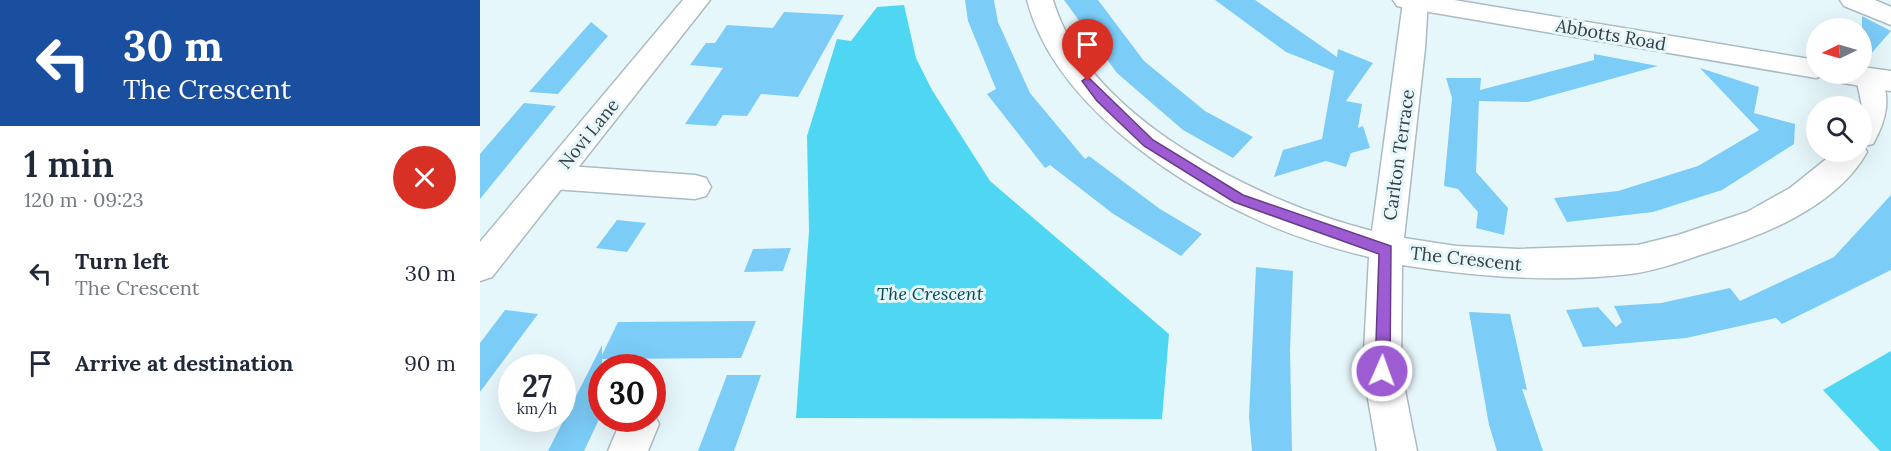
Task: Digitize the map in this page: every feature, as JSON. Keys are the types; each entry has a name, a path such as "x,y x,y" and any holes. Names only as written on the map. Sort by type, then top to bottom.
{"main road":[{"name":"Novi Lane","path":"480,267 697,0"},
{"name":"The Crescent","path":"1040,0 1042,11 1061,48 1101,98 1148,143 1239,198 1336,235 1386,250 1529,266 1644,258 1745,229 1803,199 1842,162"},
{"path":"1853,0 1891,17"},
{"name":"Carlton Terrace","path":"1397,451 1382,371 1386,250 1410,76 1411,1"},
{"name":"Abbotts Road","path":"1411,1 1806,67"},
{"path":"1872,118 1881,80"},
{"path":"553,177 696,187"}],"green space":[{"name":"The Crescent","path":"904,5 916,58 932,90 990,181 1169,334 1162,419 796,418 809,231 807,136 837,39 851,41 877,7"},
{"path":"1891,351 1891,451 1880,451 1823,390"}],"building":[{"path":"965,0 994,0 998,22 1030,93 1085,159 1089,156 1160,209 1202,234 1181,256 1112,213 1050,165 1045,168 987,94 996,89 968,21"},
{"path":"1064,0 1098,0 1144,61 1205,111 1253,137 1233,158 1183,130 1117,73"},
{"path":"1215,0 1255,0 1337,57 1338,49 1373,63 1346,101 1362,104 1358,128 1363,126 1370,148 1351,153 1346,167 1326,161 1274,177 1283,150 1322,139 1334,71 1286,52"},
{"path":"784,12 844,15 798,97 761,94 747,116 723,115 716,126 685,124 723,68 690,65 706,43 715,43 727,25 773,28"},
{"path":"1872,21 1891,31 1872,53"},
{"path":"591,22 608,36 558,94 529,92"},
{"path":"1594,54 1658,66 1528,102 1479,101 1476,172 1508,208 1504,235 1476,228 1478,212 1458,189 1444,186 1452,98 1446,78 1481,78 1480,90 1594,60"},
{"path":"1700,68 1759,87 1754,113 1795,124 1794,144 1722,190 1653,212 1567,222 1554,198 1618,191 1698,166 1759,130"},
{"path":"524,103 556,106 480,199 480,154"},
{"path":"1891,195 1891,270 1782,324 1776,318 1686,338 1583,347 1566,310 1598,307 1616,327 1622,322 1614,306 1661,303 1730,288 1740,301 1834,257"},
{"path":"617,220 646,223 627,252 596,248"},
{"path":"791,248 783,271 744,272 753,249"},
{"path":"1256,267 1293,271 1290,350 1292,451 1252,451 1249,417"},
{"path":"505,310 538,314 508,354 498,354 498,368 480,392 480,343"},
{"path":"1469,312 1510,314 1527,390 1522,389 1543,451 1497,451 1489,425"},
{"path":"756,321 741,358 666,359 666,354 602,354 618,322"},
{"path":"588,372 588,432 593,432 584,451 548,451 558,432 576,432 576,396"},
{"path":"727,375 761,375 734,451 698,451"}],"route":[{"path":"1088,81 1101,98 1148,143 1239,198 1336,235 1386,250 1382,371"}]}
